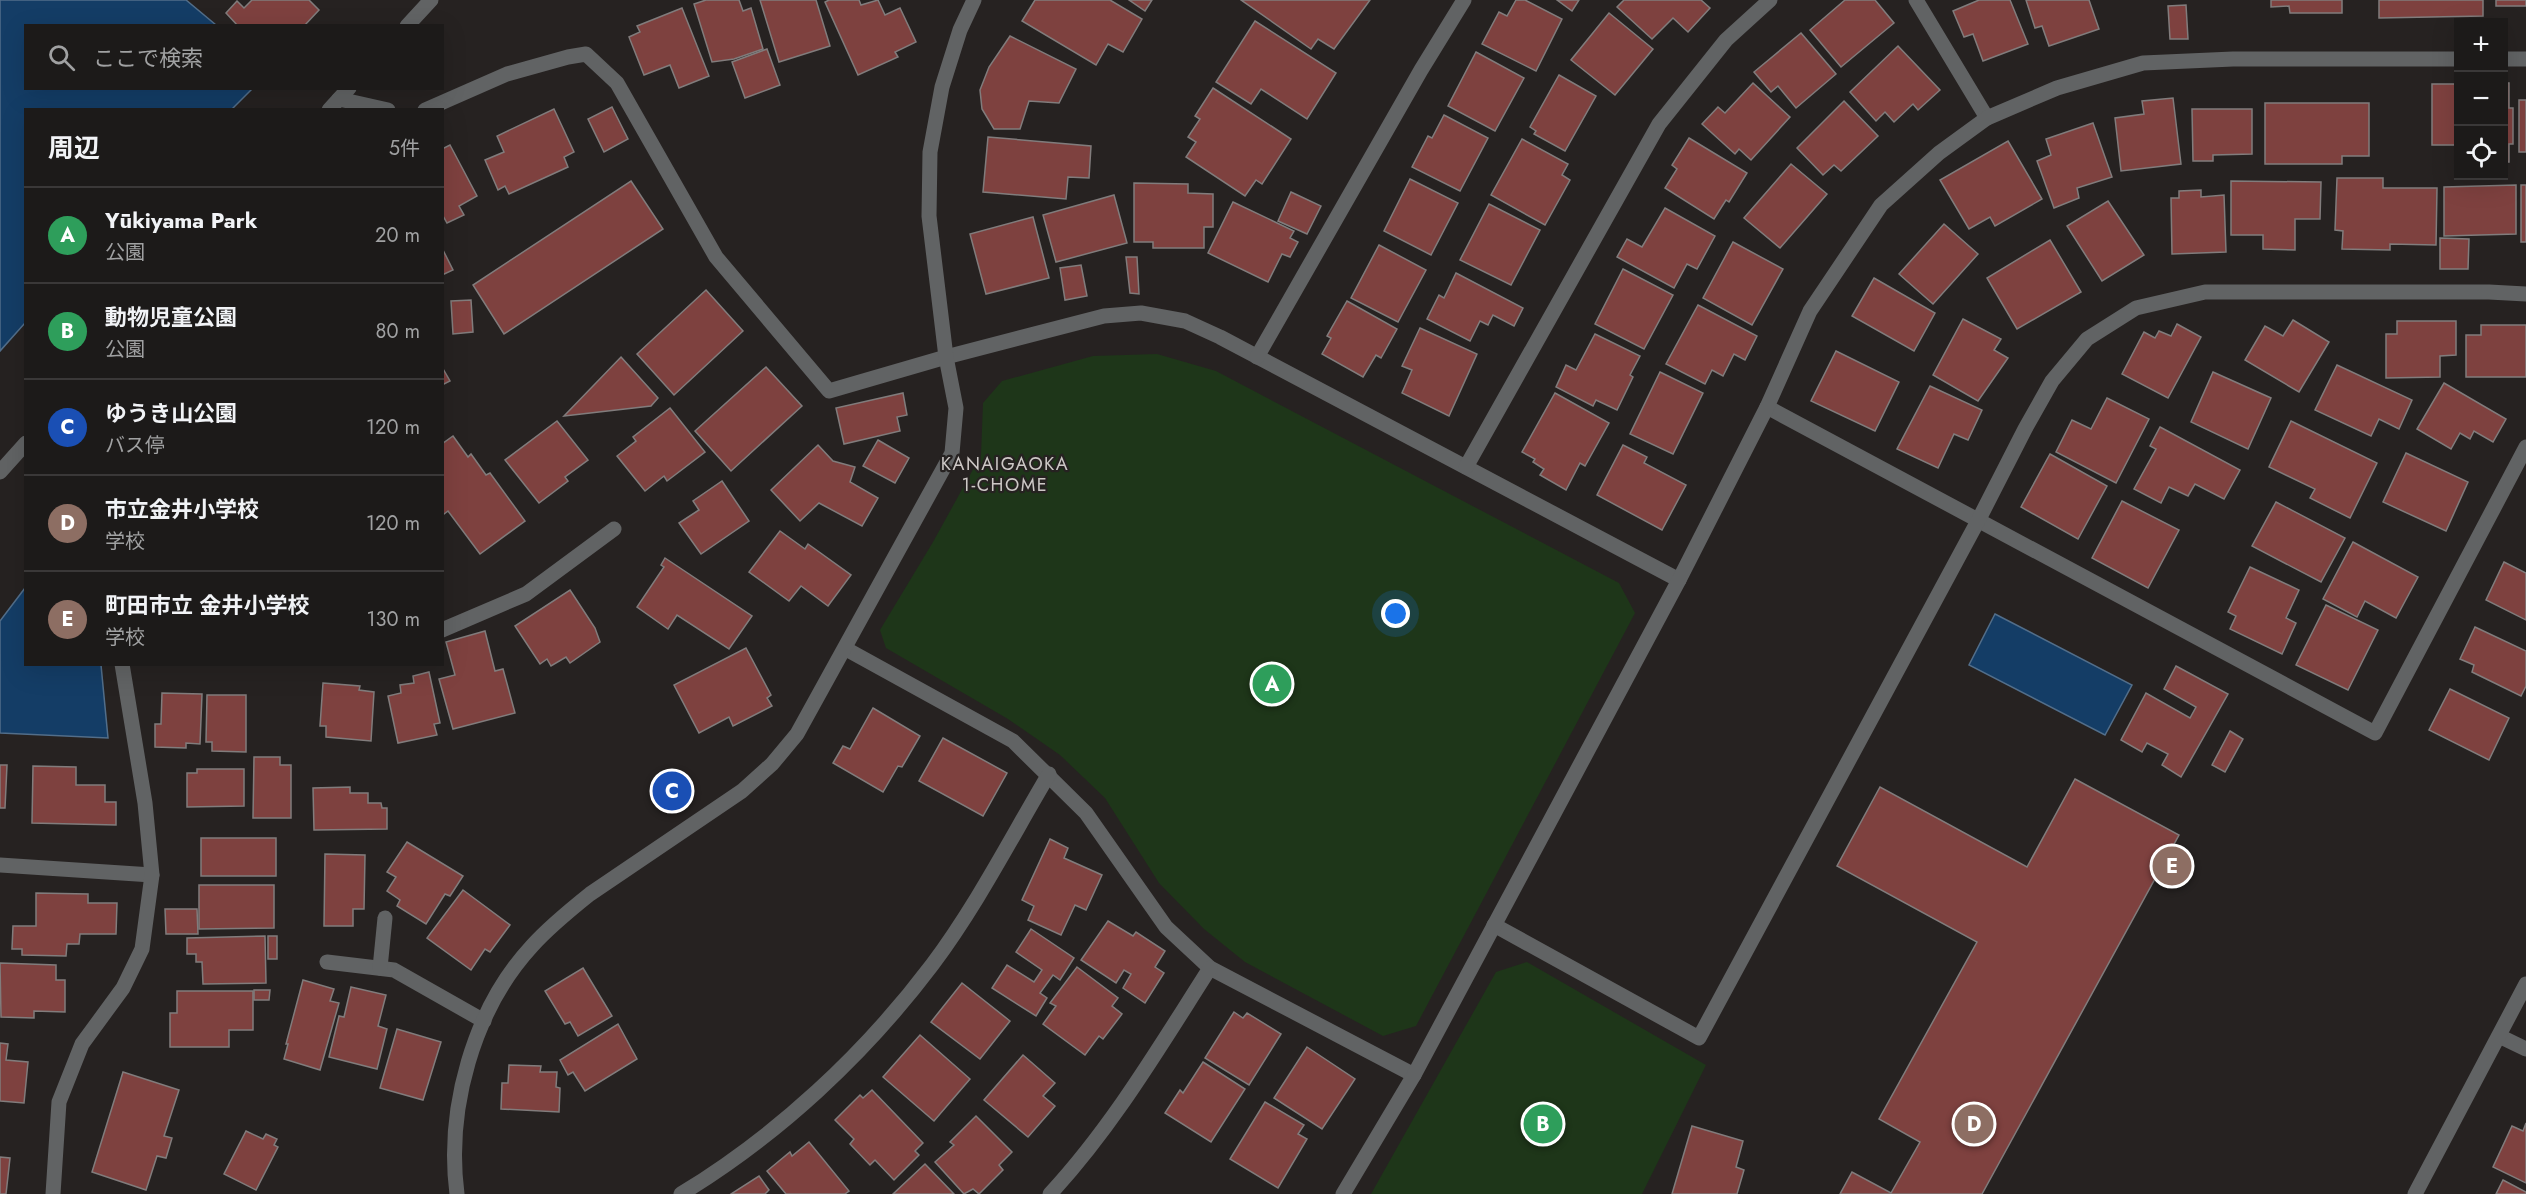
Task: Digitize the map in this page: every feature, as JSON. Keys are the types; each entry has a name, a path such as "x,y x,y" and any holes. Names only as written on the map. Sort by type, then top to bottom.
{"street":[{"path":"409,24 431,0"},
{"path":"457,1194 454,1172 456,1122 465,1073 484,1021 507,979 531,946 568,911 742,791 772,764 797,734 846,649 952,453 956,408 946,357 929,216 930,152 942,87 960,30 974,0"},
{"path":"1257,357 1421,70 1464,0"},
{"path":"1466,467 1659,124 1726,40 1770,0"},
{"path":"1916,0 1987,118"},
{"path":"430,108 507,74 586,54 616,83 716,257 829,391 946,357 1104,316 1141,313 1185,321 1679,580"},
{"path":"1343,1194 1414,1075 1679,580 1767,407 1810,311 1881,205 1939,153 1987,118 2056,88 2143,63 2234,59 2454,59"},
{"path":"2508,59 2526,59"},
{"path":"339,99 379,108"},
{"path":"1494,925 1699,1038 2052,381 2086,339 2136,308 2205,292 2526,294"},
{"path":"1767,407 2375,733 2526,447"},
{"path":"0,472 24,444"},
{"path":"444,629 526,594 614,529"},
{"path":"846,649 1013,741 1086,813 1166,927 1210,968 1414,1075"},
{"path":"53,1194 59,1102 82,1044 123,988 142,949 152,875 145,803 122,666"},
{"path":"681,1194 714,1174 778,1126 880,1029 933,964 973,903 1048,774"},
{"path":"0,865 152,875"},
{"path":"380,968 385,918"},
{"path":"327,962 394,970 484,1021"},
{"path":"1050,1194 1081,1161 1124,1103 1210,968"},
{"path":"2415,1194 2526,984"},
{"path":"2499,1036 2526,1049"}],"green space":[{"path":"1157,354 1216,371 1619,583 1635,613 1416,1026 1383,1036 1245,962 1204,929 1159,883 1105,798 1060,755 1008,719 886,648 880,630 933,542 981,455 983,403 1002,381 1093,356"},
{"path":"1527,962 1706,1065 1642,1194 1371,1194 1496,972"}],"water":[{"path":"0,0 186,0 215,24 24,24 24,90 251,90 233,108 24,108 24,324 0,351"},
{"path":"24,589 24,666 101,666 108,738 0,733 0,621"},
{"path":"1995,614 2132,685 2105,735 1969,665"}],"building":[{"path":"252,0 309,0 319,10 306,24 236,24 226,13 237,1 244,8"},
{"path":"706,0 739,0 743,11 751,8 763,49 734,59 712,62 694,4"},
{"path":"760,0 816,0 830,46 779,62"},
{"path":"859,0 861,5 878,0 885,15 900,8 916,42 895,52 898,57 858,75 825,2"},
{"path":"1035,0 1110,0 1142,19 1123,52 1108,44 1096,65 1022,21"},
{"path":"1129,0 1152,0 1145,11"},
{"path":"1241,0 1370,0 1334,49 1318,39 1311,49"},
{"path":"1516,0 1525,0 1562,19 1536,71 1482,44 1499,12 1507,16"},
{"path":"1557,0 1579,0 1572,11"},
{"path":"1624,0 1701,0 1710,8 1688,32 1673,18 1652,39 1617,7"},
{"path":"1845,0 1875,0 1894,23 1841,67 1810,30"},
{"path":"1979,0 2010,0 2028,44 1983,61 1973,34 1964,37 1953,11"},
{"path":"2026,0 2089,0 2099,29 2049,46 2042,26 2035,28"},
{"path":"2271,0 2342,0 2342,13 2290,13 2289,6 2271,7"},
{"path":"2379,0 2483,0 2483,16 2379,18"},
{"path":"2496,0 2526,0 2526,6 2496,6"},
{"path":"2186,5 2188,39 2170,39 2168,6"},
{"path":"682,8 709,76 679,88 670,65 644,75 629,37 640,32 637,26"},
{"path":"1609,13 1653,49 1615,95 1571,60"},
{"path":"1255,21 1336,73 1307,119 1261,89 1251,104 1216,82"},
{"path":"1801,33 1836,74 1796,108 1778,86 1771,92 1754,72"},
{"path":"1010,36 1076,69 1059,103 1029,101 1020,129 994,129 982,109 980,90 989,67"},
{"path":"1898,46 1940,90 1918,110 1913,104 1894,122 1885,112 1876,121 1850,92"},
{"path":"767,49 780,85 745,98 732,62"},
{"path":"1476,52 1524,78 1495,131 1448,106"},
{"path":"1559,75 1596,96 1565,151 1534,134 1536,131 1530,127"},
{"path":"1753,83 1790,117 1751,160 1739,149 1735,154 1702,124 1718,107 1725,113"},
{"path":"2508,83 2509,108 2513,108 2513,144 2509,144 2509,162"},
{"path":"2432,84 2454,84 2454,145 2432,145"},
{"path":"1213,88 1291,139 1262,184 1256,180 1245,196 1186,157 1196,142 1188,137 1200,119 1195,116"},
{"path":"2173,98 2181,164 2121,171 2115,118 2144,114 2142,101"},
{"path":"2519,100 2526,100 2526,152 2519,152"},
{"path":"1844,101 1878,136 1841,171 1834,165 1823,175 1797,148"},
{"path":"2265,103 2369,103 2369,156 2342,156 2342,164 2265,164"},
{"path":"612,107 628,139 604,152 588,119"},
{"path":"554,109 574,152 564,157 568,167 509,194 505,186 498,190 485,160 504,152 497,136"},
{"path":"2192,109 2252,109 2252,154 2213,155 2213,161 2193,161"},
{"path":"1444,115 1488,138 1460,191 1412,167 1428,136 1432,138"},
{"path":"2093,123 2112,177 2077,188 2079,198 2054,208 2037,161 2051,155 2046,139"},
{"path":"988,137 1091,146 1089,178 1068,177 1066,199 983,192"},
{"path":"1689,138 1747,173 1729,202 1726,200 1714,219 1665,188 1677,169 1672,165"},
{"path":"1522,139 1568,164 1562,175 1570,180 1545,225 1491,195"},
{"path":"2008,141 2042,199 1995,226 1990,217 1969,229 1940,180"},
{"path":"450,145 477,196 459,206 464,215 447,223 444,218 444,148"},
{"path":"1791,164 1827,194 1780,248 1744,218"},
{"path":"2337,178 2383,178 2383,188 2437,188 2436,245 2390,244 2390,250 2342,249 2343,231 2335,230"},
{"path":"1410,179 1458,203 1431,255 1384,231"},
{"path":"631,181 663,229 504,334 473,285"},
{"path":"2231,181 2321,182 2320,219 2295,219 2295,250 2263,249 2263,235 2231,235"},
{"path":"1134,183 1188,184 1188,193 1213,194 1213,227 1204,227 1204,248 1153,248 1153,242 1134,242"},
{"path":"2516,185 2516,234 2444,236 2444,187"},
{"path":"2521,185 2526,185 2526,242 2521,242"},
{"path":"2201,190 2201,197 2224,195 2226,252 2172,254 2171,198 2179,198 2179,191"},
{"path":"1291,192 1321,206 1307,234 1278,221"},
{"path":"1114,195 1127,243 1056,262 1043,215"},
{"path":"2108,201 2144,255 2102,281 2067,226"},
{"path":"1233,202 1294,231 1290,238 1298,242 1290,257 1282,254 1268,282 1208,253"},
{"path":"1489,204 1540,230 1511,285 1460,260"},
{"path":"1665,208 1715,236 1697,269 1687,264 1674,288 1617,257 1627,239 1642,247"},
{"path":"1033,217 1049,278 986,294 970,234"},
{"path":"1944,224 1978,254 1933,304 1899,274"},
{"path":"2440,238 2469,239 2468,269 2440,269"},
{"path":"2050,240 2081,292 2017,329 1987,278"},
{"path":"1733,242 1783,269 1752,325 1703,298"},
{"path":"1379,245 1426,270 1398,322 1351,298"},
{"path":"444,252 453,270 444,274"},
{"path":"1126,257 1137,257 1139,294 1130,293"},
{"path":"1081,265 1087,296 1065,300 1060,268"},
{"path":"1623,269 1673,295 1644,349 1595,324"},
{"path":"1456,273 1523,308 1514,326 1493,315 1488,325 1480,321 1470,341 1427,319 1439,295 1444,298"},
{"path":"1874,278 1935,313 1914,351 1852,316"},
{"path":"706,290 743,331 674,395 637,354"},
{"path":"471,300 473,332 453,334 451,301"},
{"path":"1347,301 1397,329 1381,358 1376,355 1363,377 1322,354 1331,338 1327,336"},
{"path":"1698,305 1757,336 1745,360 1734,354 1723,376 1712,370 1705,384 1666,364"},
{"path":"1963,319 2001,339 1994,350 2008,358 1978,401 1933,375"},
{"path":"2293,320 2329,342 2299,392 2245,360 2265,326 2283,336"},
{"path":"2397,321 2456,321 2456,355 2440,356 2440,377 2386,378 2386,334 2397,334"},
{"path":"2177,324 2201,337 2168,398 2122,374 2144,332 2155,338 2159,331 2171,336"},
{"path":"2481,325 2526,325 2526,377 2466,377 2466,335 2481,335"},
{"path":"1420,328 1477,354 1449,416 1402,393 1412,370 1402,366"},
{"path":"1595,334 1640,356 1617,410 1596,400 1593,406 1556,387 1566,365 1576,370"},
{"path":"1836,351 1899,382 1875,431 1811,401"},
{"path":"621,357 658,398 651,406 564,416"},
{"path":"2337,365 2412,400 2399,429 2379,419 2371,436 2315,410"},
{"path":"766,367 802,406 731,471 695,431"},
{"path":"444,370 450,381 444,384"},
{"path":"1660,372 1703,393 1673,454 1630,434"},
{"path":"2213,372 2271,398 2248,449 2191,422"},
{"path":"2444,383 2506,419 2493,442 2474,431 2470,439 2460,433 2451,449 2417,429"},
{"path":"1930,386 1982,410 1968,440 1954,434 1938,468 1897,449"},
{"path":"903,393 907,415 897,417 900,431 844,444 836,408"},
{"path":"1555,393 1609,423 1585,466 1580,463 1566,490 1540,475 1544,469 1533,462 1535,459 1522,452"},
{"path":"2107,398 2149,419 2116,483 2056,452 2072,420 2091,429"},
{"path":"670,408 705,452 667,481 664,476 645,491 617,456 636,441 633,437"},
{"path":"557,421 588,460 565,477 568,481 539,503 505,460"},
{"path":"2291,421 2377,463 2350,518 2310,498 2315,489 2269,467"},
{"path":"2160,427 2240,470 2224,499 2195,484 2188,496 2169,487 2161,503 2134,489 2156,449 2150,446"},
{"path":"453,436 468,457 471,454 486,475 490,473 525,521 480,554 448,511 444,514 444,443"},
{"path":"878,440 909,458 895,483 863,466"},
{"path":"818,445 833,461 855,467 850,482 878,498 862,526 819,503 800,521 771,490"},
{"path":"1623,445 1647,457 1644,463 1686,485 1662,530 1597,495"},
{"path":"2406,453 2468,482 2446,531 2383,502"},
{"path":"2050,454 2107,486 2078,539 2021,507"},
{"path":"722,481 749,521 701,554 679,523 699,510 693,501"},
{"path":"2122,501 2179,530 2148,588 2092,558"},
{"path":"2276,502 2345,538 2321,582 2252,546"},
{"path":"780,531 805,549 808,544 851,575 828,606 801,586 789,601 749,572"},
{"path":"2353,542 2418,577 2396,618 2365,601 2357,617 2323,599"},
{"path":"665,558 752,616 729,649 677,615 668,629 637,607 664,567 661,565"},
{"path":"2504,562 2526,573 2526,620 2486,600"},
{"path":"2250,567 2299,590 2286,618 2296,623 2282,654 2230,629 2236,616 2228,612"},
{"path":"570,590 595,628 600,642 570,663 566,657 551,666 547,659 540,664 515,626"},
{"path":"2326,605 2378,630 2348,690 2296,665"},
{"path":"2475,627 2526,651 2526,686 2521,696 2472,672 2474,665 2460,659"},
{"path":"485,631 495,671 503,669 515,713 453,729 439,679 455,675 446,642"},
{"path":"746,648 771,695 767,698 772,706 733,726 729,717 699,733 674,685"},
{"path":"2176,666 2228,694 2181,777 2162,765 2168,754 2147,743 2142,752 2121,740 2146,693 2190,718 2196,707 2164,689"},
{"path":"429,672 440,723 434,724 437,735 398,743 388,696 401,693 400,685 414,683 413,676"},
{"path":"323,683 360,686 359,690 374,692 371,741 326,737 326,726 320,726"},
{"path":"2450,689 2509,718 2489,760 2429,730"},
{"path":"162,693 202,694 200,744 186,743 186,748 155,747 155,724 161,724"},
{"path":"207,695 246,695 246,752 212,751 212,742 206,742"},
{"path":"873,708 920,736 902,767 898,766 883,792 833,763 843,746 850,749"},
{"path":"2230,731 2243,739 2225,772 2212,765"},
{"path":"943,738 1007,773 983,816 919,781"},
{"path":"254,757 280,757 280,765 291,765 291,818 253,818"},
{"path":"0,765 7,765 5,808 0,808"},
{"path":"33,766 76,767 76,785 105,785 105,802 116,802 116,825 32,823"},
{"path":"197,769 244,769 244,806 187,807 187,773 197,773"},
{"path":"2075,779 2179,835 1982,1194 1840,1194 1852,1172 1891,1193 1920,1142 1879,1119 1977,942 1837,866 1880,787 2027,867"},
{"path":"350,787 350,793 368,793 368,803 381,803 382,808 387,808 387,829 314,830 313,788"},
{"path":"201,838 276,838 276,876 201,876"},
{"path":"1050,839 1068,848 1064,858 1102,875 1086,910 1075,905 1061,935 1028,920 1034,906 1022,900"},
{"path":"407,842 463,876 450,896 445,894 426,924 397,906 400,900 387,891 396,877 387,872"},
{"path":"325,854 365,855 364,909 353,909 353,926 324,926"},
{"path":"199,885 274,885 274,928 199,929"},
{"path":"463,890 510,925 490,952 485,949 471,970 427,938"},
{"path":"36,893 88,894 88,903 117,903 116,934 80,934 79,944 67,944 66,956 22,955 22,949 12,949 13,926 36,926"},
{"path":"165,909 197,909 198,934 166,934"},
{"path":"1108,921 1133,936 1136,932 1165,951 1155,967 1164,973 1145,1003 1123,988 1131,974 1124,970 1116,983 1081,960"},
{"path":"1031,929 1074,958 1060,980 1053,975 1040,993 1047,998 1036,1016 992,988 1007,965 1034,982 1042,970 1016,952"},
{"path":"265,936 266,983 203,984 202,962 196,962 196,954 187,954 187,938"},
{"path":"268,936 277,936 277,959 268,959"},
{"path":"0,963 56,965 56,980 65,980 65,1012 34,1011 34,1018 1,1017"},
{"path":"1077,967 1118,998 1112,1006 1122,1014 1103,1039 1099,1036 1085,1055 1043,1024 1056,1006 1050,1003"},
{"path":"583,968 612,1016 578,1036 570,1022 565,1024 545,991"},
{"path":"303,980 334,989 330,1001 339,1003 320,1070 284,1059"},
{"path":"962,983 1010,1021 980,1059 931,1022"},
{"path":"351,987 386,995 378,1026 387,1029 377,1069 329,1057 339,1016 344,1017"},
{"path":"254,990 270,990 269,1000 254,1000"},
{"path":"177,991 253,991 253,1030 229,1030 229,1047 170,1047 170,1013 177,1013"},
{"path":"1234,1012 1243,1018 1247,1013 1281,1034 1249,1085 1205,1058"},
{"path":"618,1024 637,1059 585,1091 573,1072 568,1075 560,1060"},
{"path":"397,1029 441,1042 423,1100 380,1088"},
{"path":"920,1035 970,1079 934,1121 883,1077"},
{"path":"0,1043 8,1044 6,1060 28,1062 24,1103 0,1101"},
{"path":"1307,1047 1355,1079 1322,1129 1274,1098"},
{"path":"1023,1055 1055,1083 1043,1096 1055,1106 1028,1137 984,1100"},
{"path":"1203,1062 1245,1089 1211,1142 1165,1113 1180,1090 1183,1093"},
{"path":"509,1065 541,1066 540,1072 557,1072 556,1087 560,1088 559,1112 501,1109 502,1083 508,1083"},
{"path":"123,1072 179,1090 164,1136 172,1138 166,1158 157,1156 146,1190 92,1172"},
{"path":"872,1090 923,1143 915,1151 919,1155 894,1180 875,1160 870,1165 850,1144 854,1139 835,1120 860,1095 863,1098"},
{"path":"1265,1102 1304,1125 1298,1134 1307,1139 1278,1188 1230,1159"},
{"path":"976,1116 1012,1152 999,1165 1003,1170 979,1194 973,1189 964,1194 935,1162 954,1145 950,1142"},
{"path":"2526,1123 2526,1183 2493,1167 2512,1126 2523,1131"},
{"path":"1692,1126 1743,1141 1736,1167 1744,1170 1737,1194 1672,1194"},
{"path":"246,1131 263,1139 266,1134 277,1139 274,1145 278,1147 256,1190 224,1174"},
{"path":"809,1142 849,1191 845,1194 786,1194 767,1171 790,1152 792,1156"},
{"path":"0,1157 10,1158 6,1194 0,1194"},
{"path":"925,1164 954,1194 893,1194"},
{"path":"759,1176 769,1190 765,1194 731,1194"},
{"path":"2503,1180 2526,1192 2526,1194 2496,1194"}],"place":[{"name":"Yūkiyama Park","path":"1272,684"},
{"name":"ゆうき山公園","path":"672,791"},
{"name":"町田市立 金井小学校","path":"2172,866"},
{"name":"動物児童公園","path":"1543,1124"},
{"name":"市立金井小学校","path":"1974,1124"}],"district":[{"name":"KANAIGAOKA 1-CHOME","path":"1005,474"}]}
